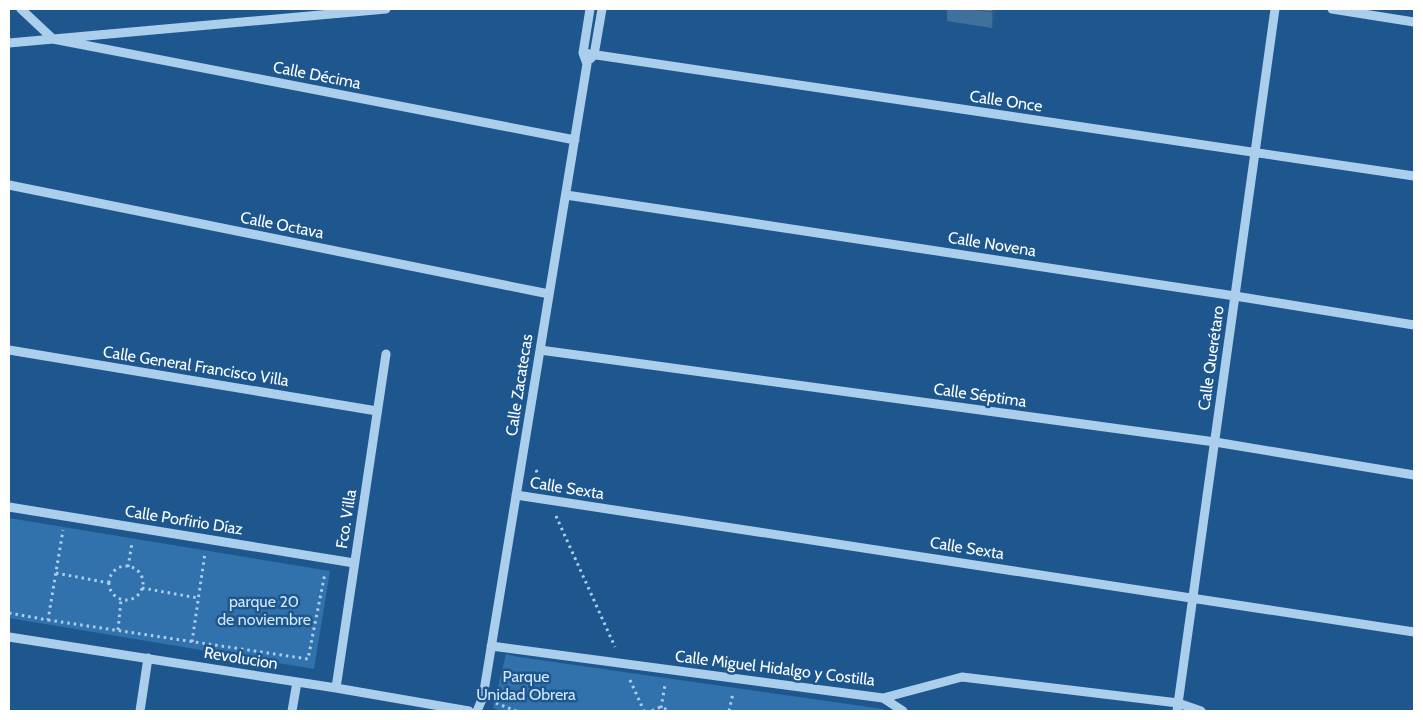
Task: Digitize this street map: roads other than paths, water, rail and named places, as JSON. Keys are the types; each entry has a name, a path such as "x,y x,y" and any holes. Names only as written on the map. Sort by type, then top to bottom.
{"street":[{"path":"21,9 53,39"},
{"path":"9,43 386,9"},
{"name":"Calle Zacatecas","path":"477,711 483,697 575,140 587,64 584,53 590,9"},
{"name":"Calle Zacatecas","path":"587,64 594,54 602,9"},
{"name":"Calle Querétaro","path":"1177,707 1276,9"},
{"path":"1332,9 1414,22"},
{"name":"Calle Décima","path":"53,39 575,140"},
{"name":"Calle Once","path":"584,53 1414,176"},
{"name":"Calle Octava","path":"9,185 549,294"},
{"name":"Calle Novena","path":"566,195 1235,296 1414,325"},
{"name":"Calle General Francisco Villa","path":"9,350 377,411"},
{"name":"Calle Séptima","path":"540,350 1215,442 1414,475"},
{"name":"Fco. Villa","path":"336,688 386,354"},
{"name":"Calle Sexta","path":"516,495 1414,632"},
{"name":"Calle Porfirio Díaz","path":"9,507 354,563"},
{"name":"Revolucion","path":"9,637 336,688 469,711"},
{"name":"Calle Miguel Hidalgo y Costilla","path":"491,646 884,698 962,677 1201,711"},
{"path":"140,711 148,658"},
{"path":"292,711 297,682"},
{"path":"884,698 903,711"}],"park label":[{"name":"parque 20 de noviembre","path":"264,610"},
{"name":"Parque Unidad Obrera","path":"526,685"}]}
